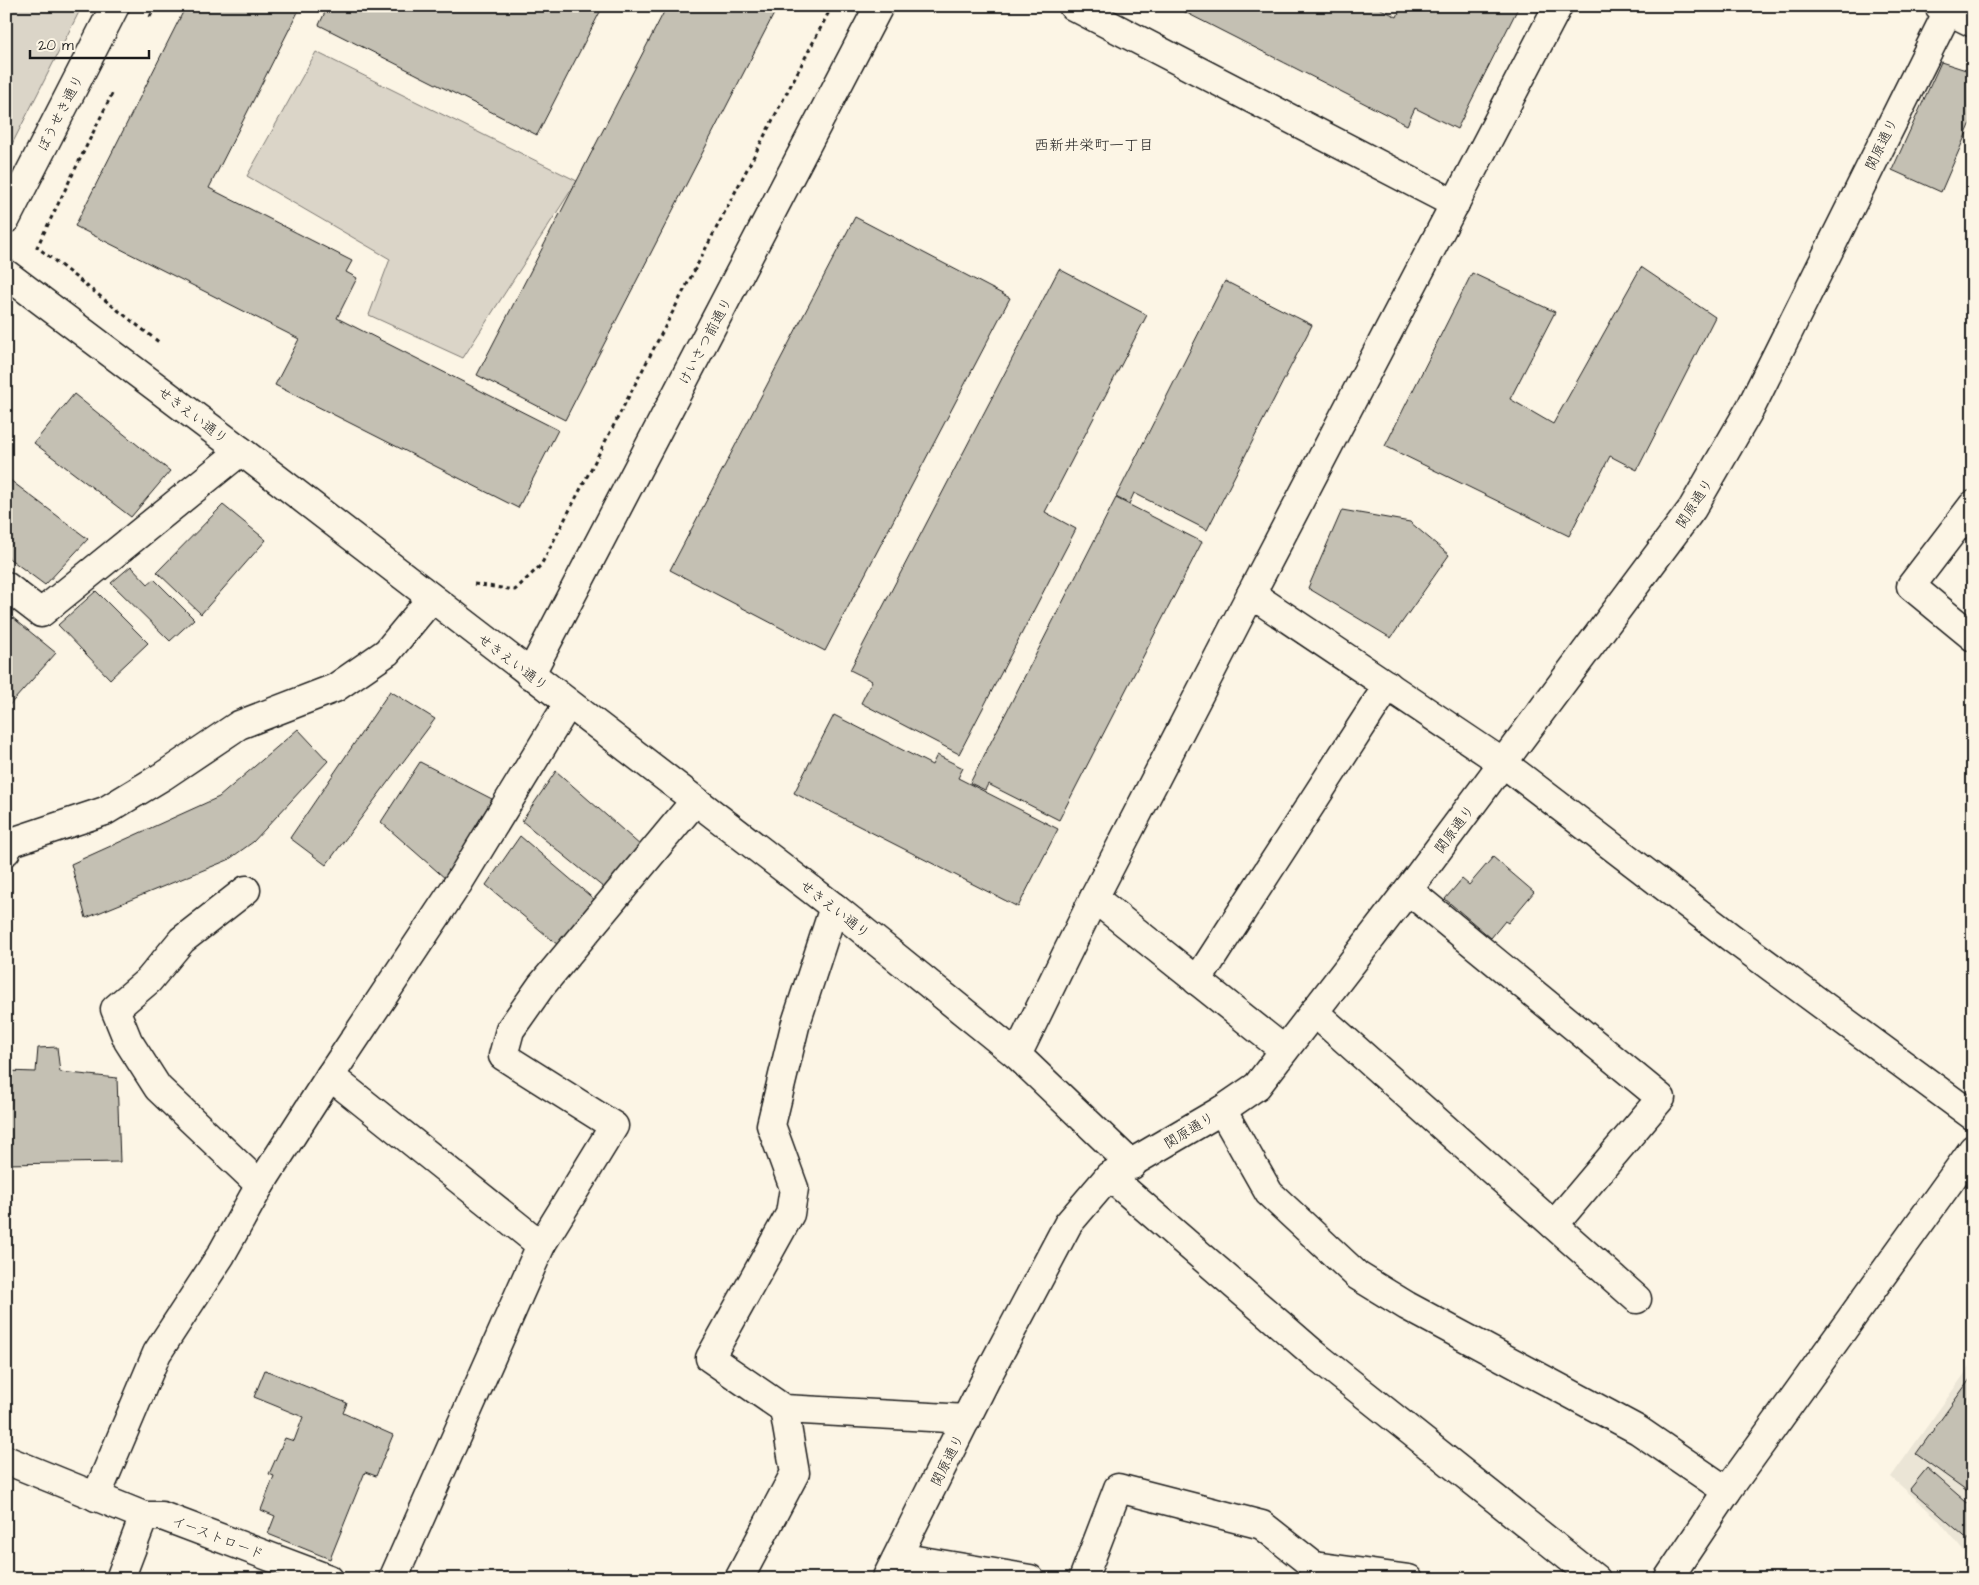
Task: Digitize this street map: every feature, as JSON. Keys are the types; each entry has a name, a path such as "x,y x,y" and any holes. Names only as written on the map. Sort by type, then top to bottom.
{"street":[{"name":"ぼうせき通り","path":"6,219 115,6"},
{"name":"けいさつ前通り","path":"530,675 879,6"},
{"path":"1073,6 1455,204"},
{"path":"1017,1055 1094,898 1558,6"},
{"path":"1943,9 1973,23"},
{"name":"関原通り","path":"892,1568 989,1373 1068,1224 1121,1171 1222,1110 1257,1086 1408,890 1692,509 1751,407 1943,9"},
{"name":"せきえい通り","path":"6,274 241,451 431,599 834,907 1017,1055 1121,1171 1314,1354 1596,1579"},
{"path":"6,586 41,612 241,451"},
{"path":"1973,505 1911,586 1973,637"},
{"path":"1251,594 1503,763 1733,939 1973,1116"},
{"path":"6,851 9,843 105,811 164,776 239,725 335,688 387,652 431,599"},
{"path":"1197,981 1388,685"},
{"path":"96,1497 157,1354 220,1256 260,1185 459,882 568,704"},
{"path":"393,1579 541,1245 614,1126 503,1056 510,1030 541,986 695,801"},
{"path":"246,890 182,940 149,980 115,1009 128,1040 158,1088 260,1185"},
{"path":"1408,890 1661,1098 1554,1225"},
{"path":"1094,898 1284,1050"},
{"path":"834,907 795,1026 771,1125 794,1188 790,1214 710,1358 784,1408 967,1419"},
{"path":"1314,1012 1638,1299"},
{"path":"330,1076 541,1245"},
{"path":"1222,1110 1269,1193 1358,1276 1407,1306 1630,1426 1727,1491"},
{"path":"1668,1579 1727,1491 1973,1149"},
{"path":"739,1579 795,1473 784,1408"},
{"name":"イーストロード","path":"6,1460 96,1497 329,1579"},
{"path":"1083,1579 1118,1488 1262,1525 1314,1566 1409,1579"},
{"path":"120,1579 153,1516"},
{"path":"892,1568 1030,1579"}],"path":[{"path":"146,24 155,6"},
{"path":"469,584 515,590 541,565 832,6"},
{"path":"116,87 37,247 162,345"}],"shaded area":[{"path":"6,6 82,6 6,156"},
{"path":"316,52 577,181 463,358 369,315 390,259 247,176"},
{"path":"1973,1362 1973,1562 1937,1518 1891,1477"}],"building":[{"path":"186,6 301,6 209,188 352,261 346,272 357,278 337,318 558,430 518,508 275,385 299,339 75,226"},
{"path":"328,6 603,6 537,135 319,25"},
{"path":"667,6 778,6 565,420 477,375"},
{"path":"1173,6 1375,6 1397,17 1402,6 1519,6 1457,129 1415,108 1407,125"},
{"path":"1941,62 1969,71 1973,95 1973,118 1941,192 1892,170"},
{"path":"855,217 1010,298 825,651 670,570"},
{"path":"1641,267 1715,317 1637,470 1610,456 1569,536 1385,446 1472,273 1555,312 1510,399 1553,424"},
{"path":"1059,269 1147,315 1045,512 1076,529 959,754 861,703 872,681 850,670"},
{"path":"1225,281 1312,325 1207,530 1134,493 1129,504 1116,497"},
{"path":"74,394 170,471 131,517 34,443"},
{"path":"6,477 88,539 45,585 6,556"},
{"path":"1116,498 1202,542 1059,820 988,784 985,790 970,783"},
{"path":"223,505 266,540 201,614 157,572"},
{"path":"1342,510 1410,522 1449,555 1391,638 1308,588"},
{"path":"131,566 148,584 154,579 194,619 170,641 111,583"},
{"path":"96,591 148,643 110,679 58,625"},
{"path":"6,612 56,653 6,709"},
{"path":"390,691 435,719 326,865 290,838"},
{"path":"834,715 932,765 937,755 963,768 958,778 1058,829 1018,907 794,793"},
{"path":"298,729 328,761 253,842 228,860 86,918 71,864 219,797"},
{"path":"420,762 492,799 446,879 381,822"},
{"path":"556,771 641,846 604,888 522,821"},
{"path":"520,836 596,901 558,945 486,885"},
{"path":"1493,857 1534,892 1508,923 1505,921 1491,938 1445,899 1462,879 1469,885"},
{"path":"57,1047 60,1072 117,1078 120,1162 6,1164 6,1071 36,1072 38,1048"},
{"path":"265,1370 347,1403 343,1413 393,1435 376,1476 365,1472 330,1559 268,1534 275,1516 261,1510 274,1476 269,1474 285,1438 294,1441 303,1417 254,1397"},
{"path":"1973,1375 1973,1495 1916,1454"},
{"path":"1927,1468 1973,1508 1971,1542 1910,1489"}],"district":[{"name":"西新井栄町一丁目","path":"1094,145"}]}
